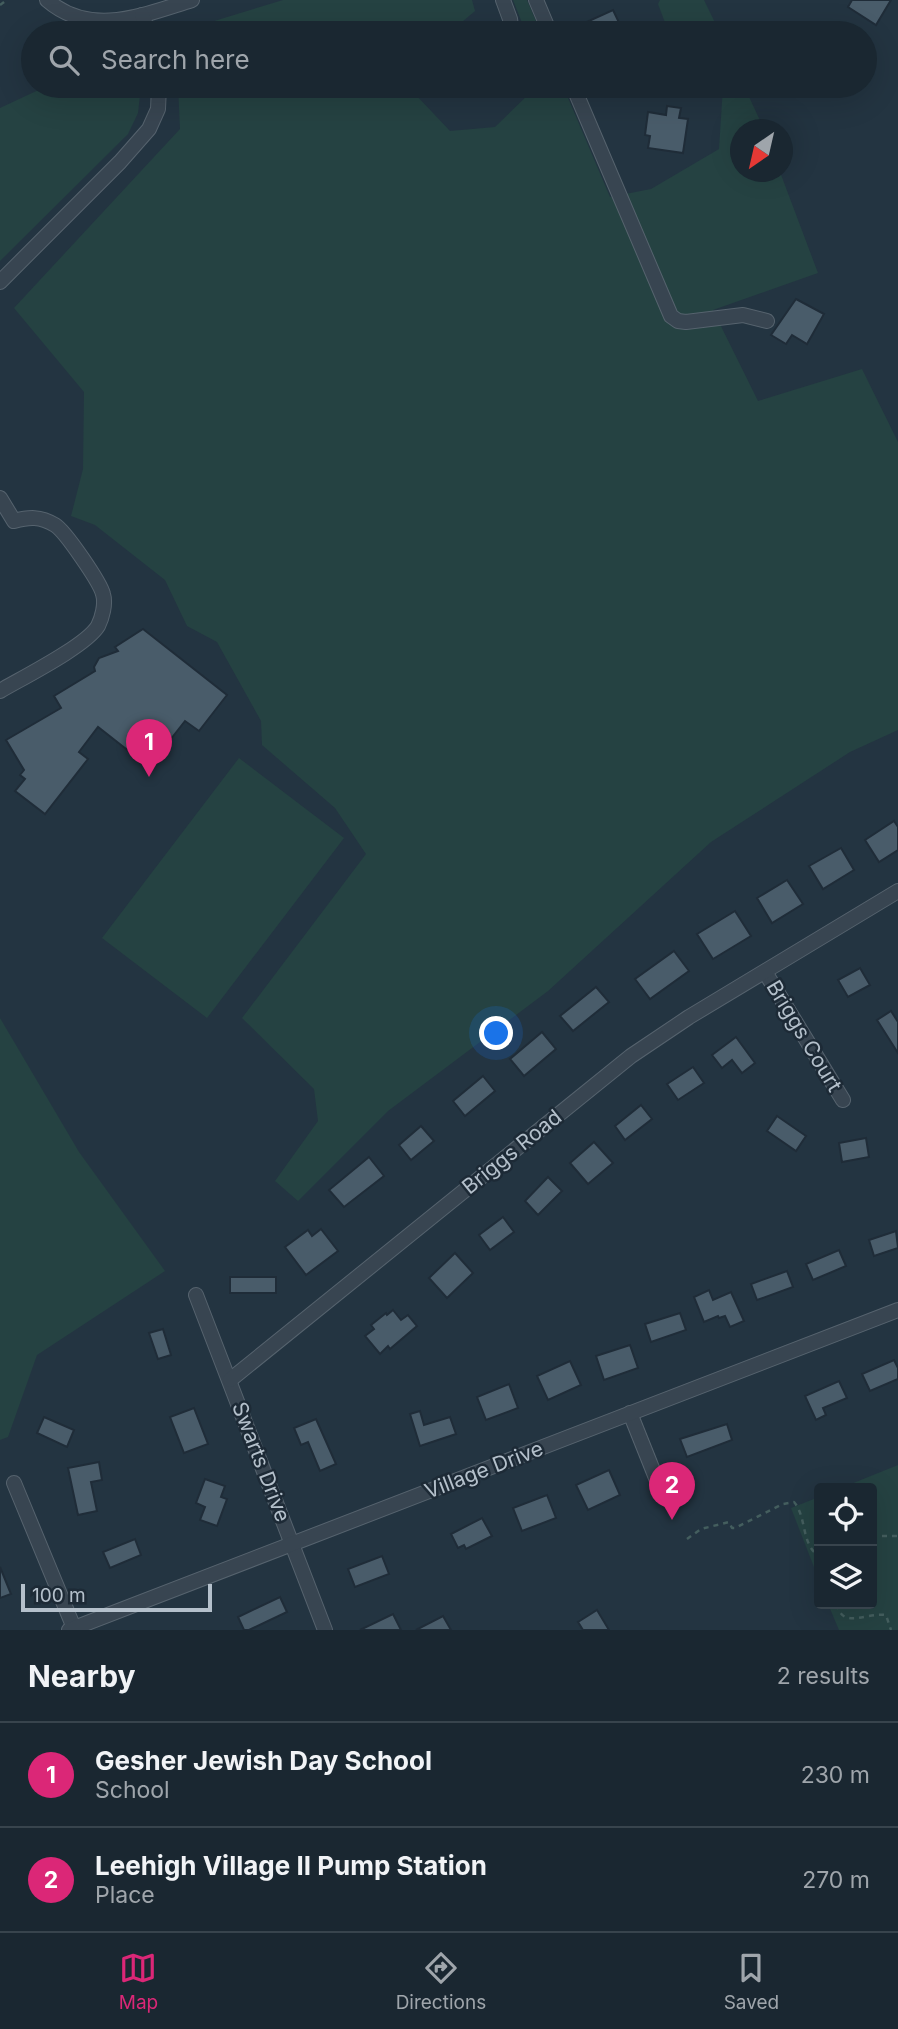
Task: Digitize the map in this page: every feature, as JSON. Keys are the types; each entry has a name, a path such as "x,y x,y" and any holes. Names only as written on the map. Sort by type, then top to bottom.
{"street":[{"path":"47,0 70,16 87,21"},
{"path":"112,21 192,0"},
{"path":"503,0 510,21"},
{"path":"536,0 545,21"},
{"path":"142,15 144,21"},
{"path":"0,282 120,162 149,129 158,109 158,98"},
{"path":"578,98 671,316 686,322 743,315 767,321"},
{"path":"0,498 14,521 32,516 54,524 66,533 103,594 103,614 97,628 79,643 0,691"},
{"name":"Briggs Road","path":"230,1380 631,1056 667,1031 898,891"},
{"name":"Briggs Court","path":"765,972 843,1100"},
{"name":"Swarts Drive","path":"196,1295 325,1630"},
{"name":"Village Drive","path":"72,1629 898,1310"},
{"path":"629,1413 662,1493"},
{"path":"14,1483 72,1629"}],"path":[{"path":"0,5 7,0"},
{"path":"687,1539 704,1528 729,1522 732,1528 735,1528 783,1504 794,1502 801,1510 808,1544 814,1553"},
{"path":"877,1536 898,1535"},
{"path":"839,1609 845,1621 858,1624 879,1614 886,1615 891,1630"}],"green space":[{"path":"283,0 472,0 475,11 463,21 214,21"},
{"path":"513,0 527,0 536,21 521,21"},
{"path":"660,0 704,0 714,21 664,21 658,4"},
{"path":"21,98 140,98 138,113 128,134 0,261 0,108"},
{"path":"179,98 419,98 450,131 495,127 525,98 568,98 610,197 651,189 719,149 722,98 750,98 759,119 730,119 730,182 784,182 818,273 713,310 758,401 862,369 898,442 898,730 850,752 711,842 548,991 388,1111 298,1201 275,1181 318,1121 314,1089 242,1018 366,854 335,808 262,745 261,721 217,642 187,626 165,580 95,525 71,516 83,469 84,392 14,308 180,129"},
{"path":"239,758 344,838 207,1018 102,938"},
{"path":"0,1018 79,1152 165,1271 37,1355 8,1437 0,1440"},
{"path":"898,1465 898,1630 839,1630 830,1609 877,1609 877,1483 853,1483"},
{"path":"814,1499 814,1567 791,1508"}],"building":[{"path":"852,0 891,0 877,23 848,7"},
{"path":"613,10 618,21 589,21"},
{"path":"667,106 681,108 679,118 688,119 683,153 648,148 650,136 645,135 648,112 666,115"},
{"path":"796,299 824,314 807,344 792,335 786,344 771,335"},
{"path":"143,629 227,695 199,731 185,721 149,767 98,727 79,752 88,759 45,814 15,791 25,779 20,775 24,770 6,740 61,708 54,696 95,671 94,667 99,658 118,651 115,647"},
{"path":"894,821 898,827 898,850 879,862 865,840"},
{"path":"841,848 854,870 823,889 809,866"},
{"path":"787,880 803,904 772,923 757,898"},
{"path":"735,911 751,936 713,959 697,934"},
{"path":"674,951 689,971 650,999 635,979"},
{"path":"860,968 870,985 848,997 838,980"},
{"path":"596,987 609,1002 573,1031 560,1016"},
{"path":"891,1011 898,1022 898,1053 877,1020"},
{"path":"542,1032 556,1049 524,1076 510,1059"},
{"path":"736,1037 755,1063 742,1073 732,1060 722,1068 712,1055"},
{"path":"693,1067 704,1083 678,1100 667,1084"},
{"path":"483,1076 495,1091 465,1116 453,1101"},
{"path":"641,1105 652,1119 625,1140 615,1126"},
{"path":"777,1116 806,1136 796,1151 767,1131"},
{"path":"421,1126 434,1141 411,1160 399,1145"},
{"path":"866,1138 869,1157 842,1162 839,1143"},
{"path":"594,1142 613,1163 588,1184 570,1163"},
{"path":"369,1157 384,1176 344,1207 329,1190"},
{"path":"548,1177 562,1191 538,1215 525,1201"},
{"path":"503,1217 514,1232 490,1250 479,1235"},
{"path":"321,1229 338,1251 306,1275 285,1247 308,1230 312,1236"},
{"path":"896,1231 898,1248 874,1256 869,1240"},
{"path":"839,1250 846,1266 813,1280 806,1264"},
{"path":"455,1253 473,1273 447,1298 429,1278"},
{"path":"787,1271 793,1287 757,1300 751,1284"},
{"path":"230,1277 276,1277 276,1293 230,1293"},
{"path":"709,1290 713,1300 731,1292 744,1321 730,1327 725,1316 718,1316 704,1322 694,1297"},
{"path":"393,1310 401,1320 408,1315 417,1326 380,1354 365,1336 374,1329 371,1325"},
{"path":"680,1313 686,1330 651,1342 645,1324"},
{"path":"163,1329 171,1355 158,1359 149,1333"},
{"path":"630,1345 638,1368 604,1380 596,1356"},
{"path":"894,1360 898,1368 898,1379 870,1391 862,1374"},
{"path":"570,1361 581,1385 548,1400 537,1376"},
{"path":"839,1381 847,1398 823,1408 826,1415 816,1420 805,1396"},
{"path":"509,1384 518,1408 486,1420 477,1397"},
{"path":"194,1408 208,1444 184,1453 170,1417"},
{"path":"420,1411 424,1425 450,1417 456,1434 420,1446 410,1414"},
{"path":"44,1417 74,1430 67,1447 37,1433"},
{"path":"316,1419 336,1464 320,1471 308,1442 301,1445 294,1428"},
{"path":"727,1424 732,1440 687,1457 680,1439"},
{"path":"99,1462 102,1480 91,1482 97,1511 78,1515 68,1468"},
{"path":"609,1470 620,1495 588,1510 576,1485"},
{"path":"205,1479 225,1486 221,1497 227,1499 217,1526 200,1520 205,1507 196,1503"},
{"path":"547,1495 556,1518 522,1531 513,1508"},
{"path":"482,1518 492,1536 466,1549 464,1545 458,1548 451,1534"},
{"path":"135,1539 141,1555 110,1568 103,1552"},
{"path":"382,1556 389,1574 355,1587 348,1569"},
{"path":"0,1567 11,1594 0,1598"},
{"path":"280,1597 287,1612 244,1630 238,1617"},
{"path":"597,1610 609,1630 583,1630 578,1622"},
{"path":"393,1614 401,1630 360,1630"},
{"path":"443,1616 451,1630 416,1630"}],"place":[{"name":"Gesher Jewish Day School","path":"149,777"},
{"name":"Leehigh Village II Pump Station","path":"672,1520"}]}
